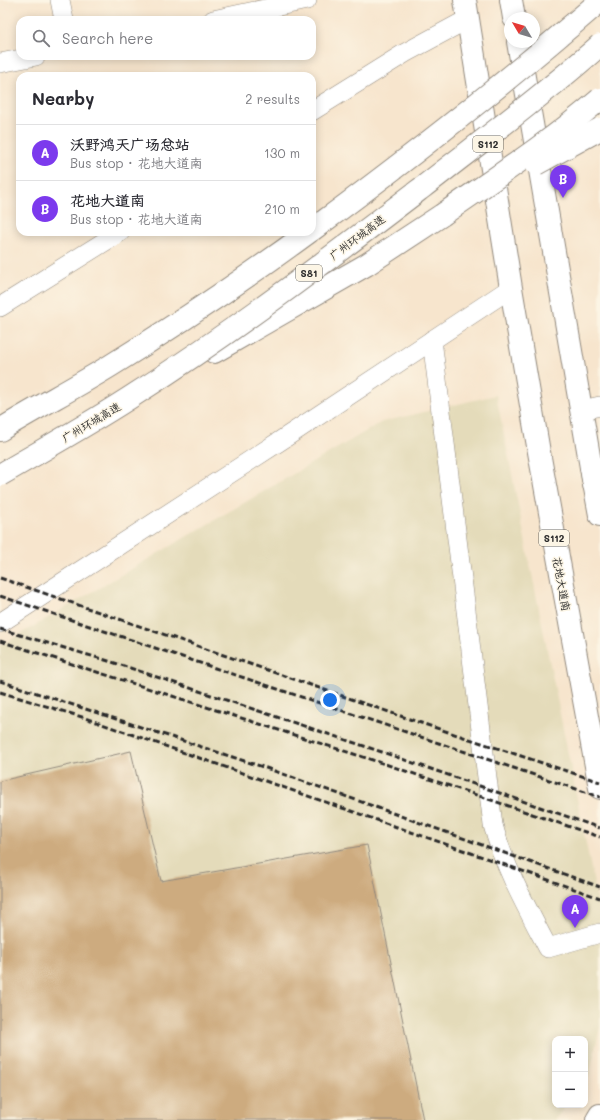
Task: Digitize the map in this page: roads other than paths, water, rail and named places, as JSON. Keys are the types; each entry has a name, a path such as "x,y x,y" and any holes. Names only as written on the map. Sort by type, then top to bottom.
{"main road":[{"path":"511,0 513,12"},
{"path":"388,172 461,112 581,0"},
{"path":"316,227 504,81 600,1"},
{"name":"花地大道南","path":"467,10 511,288 567,610 600,788"},
{"name":"广州环城高速","path":"0,475 98,418 186,361 326,261 533,101 600,45"},
{"path":"519,48 591,408 591,467 600,524"},
{"path":"98,418 366,265 536,150 600,100"},
{"path":"442,215 600,129"},
{"path":"0,430 108,367 154,338 240,281 303,236"},
{"path":"591,467 600,515"},
{"path":"597,1120 600,1115"}],"street":[{"path":"60,0 63,16"},
{"path":"232,16 307,0"},
{"path":"316,109 405,53 467,10"},
{"path":"0,63 16,60"},
{"path":"0,307 114,236"},
{"path":"0,623 280,441 511,288"},
{"path":"432,340 493,825 499,845 520,896 548,948 600,933"}],"railway":[{"path":"0,578 418,722 600,782"},
{"path":"0,596 600,797"},
{"path":"0,629 112,662 382,752 600,828"},
{"path":"0,641 385,764 600,837"},
{"path":"0,681 266,768 600,887"},
{"path":"0,692 82,717 600,898"}],"place":[{"name":"花地大道南","path":"563,198"},
{"name":"沃野鸿天广场总站","path":"575,928"}]}
